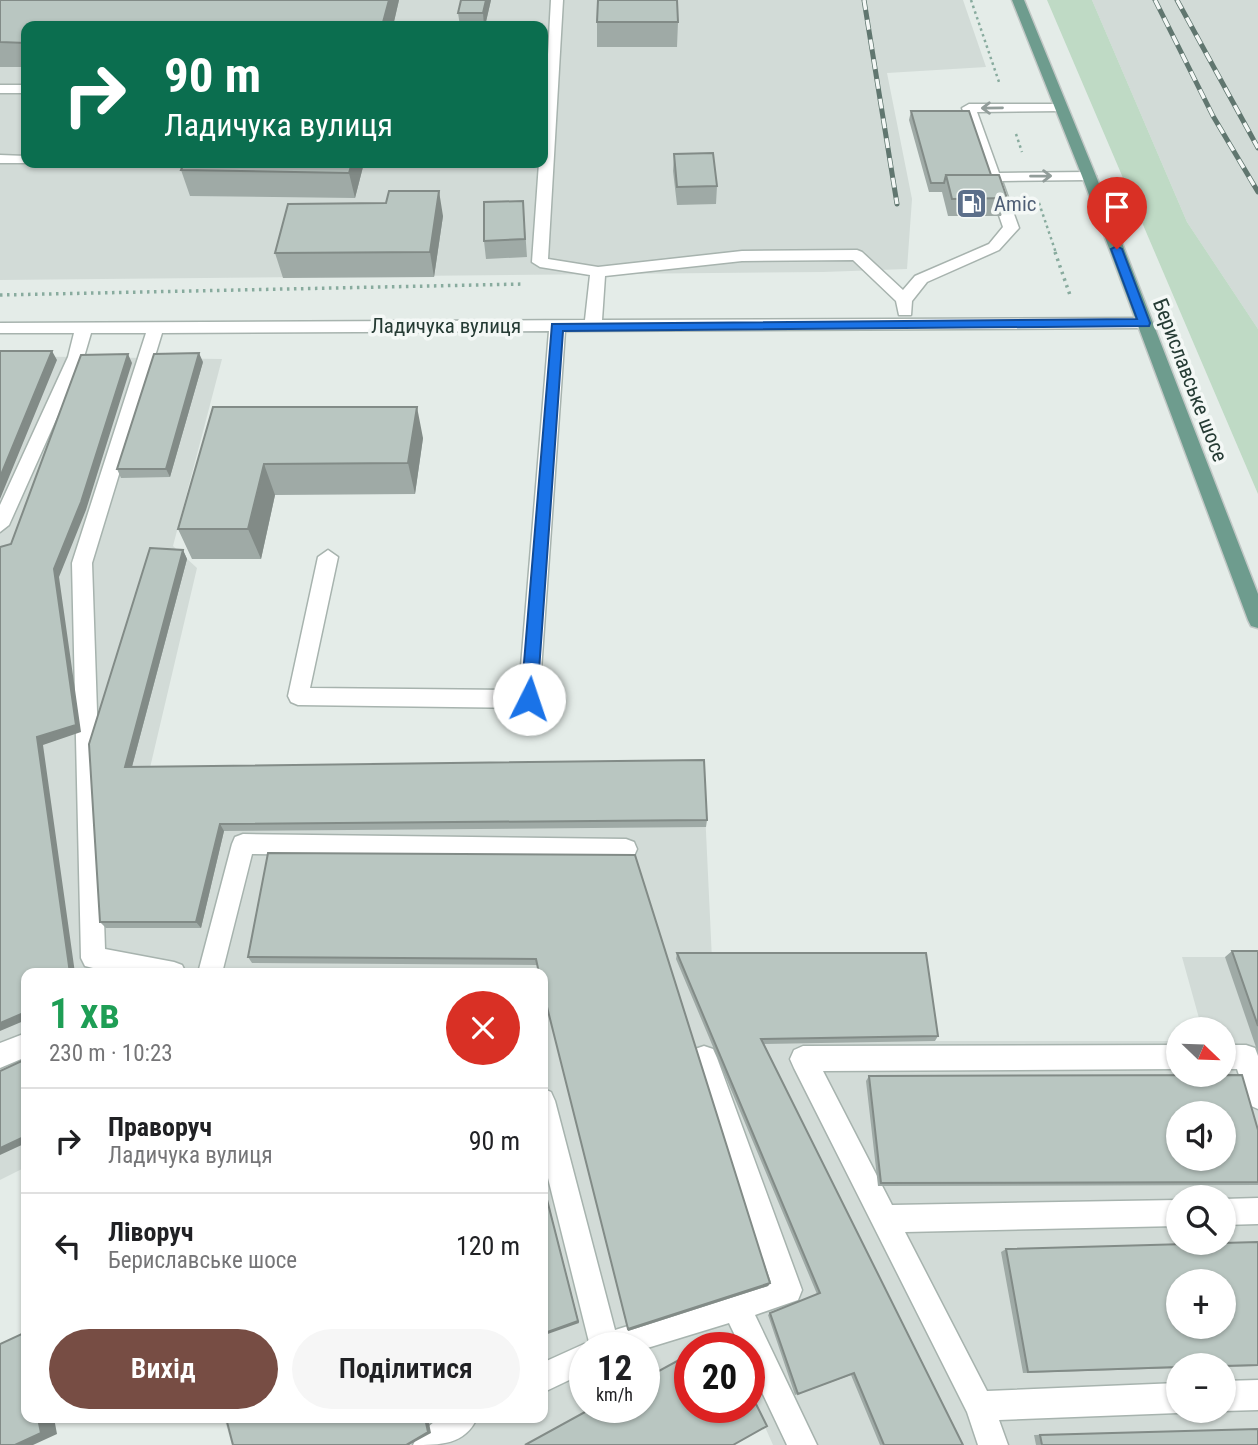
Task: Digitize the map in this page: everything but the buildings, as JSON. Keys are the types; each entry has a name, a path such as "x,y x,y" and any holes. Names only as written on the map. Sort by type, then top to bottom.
{"main road":[{"name":"Бериславське шосе","path":"1018,0 1089,176 1258,620"}],"street":[{"path":"548,85 557,0"},
{"path":"0,89 21,89"},
{"path":"904,300 920,279 994,247 1012,228 969,108 1060,107"},
{"path":"0,159 21,160"},
{"path":"544,168 540,262 598,272 742,256 857,255 904,300 906,325"},
{"path":"993,177 1089,176"},
{"path":"593,326 598,272"},
{"name":"Ладичука вулиця","path":"0,328 1144,323"},
{"path":"128,968 93,958 82,563 156,326"},
{"path":"328,557 298,696 529,699 557,327"},
{"path":"0,525 76,357 84,328"},
{"path":"211,968 243,844 626,849"},
{"path":"0,1056 21,1047"},
{"path":"993,1445 979,1406 803,1059 1166,1057"},
{"path":"1236,1057 1246,1057 1258,1096"},
{"path":"654,1332 788,1290 704,1058"},
{"path":"548,1124 601,1332"},
{"path":"1236,1212 1258,1211"},
{"path":"885,1219 1166,1213"},
{"path":"736,1307 802,1445"},
{"path":"548,1376 569,1366"},
{"path":"1236,1396 1258,1395"},
{"path":"979,1406 1166,1398"},
{"path":"428,1445 457,1423"}],"path":[{"path":"0,295 527,284"}],"shaded area":[{"path":"0,0 963,0 986,67 887,73 912,199 907,269 0,280"},
{"path":"1092,0 1258,0 1258,329 1187,222"},
{"path":"0,356 222,359 173,546 197,568 149,772 703,768 712,960 922,959 935,1041 1166,1041 1166,1087 1236,1087 1236,1017 1199,1017 1182,957 1258,957 1258,1445 773,1445 765,1427 732,1445 232,1445 225,1423 548,1423 548,968 21,968 21,1170 0,1180"}],"green space":[{"path":"1047,0 1092,0 1187,222 1258,329 1258,494"}],"railway":[{"path":"864,0 897,204"},
{"path":"1155,0 1213,116 1258,192"},
{"path":"1177,0 1258,148"}],"place":[{"name":"Amic","path":"971,204"}],"route":[{"path":"529,699 557,327 1144,323 1117,249"}]}
